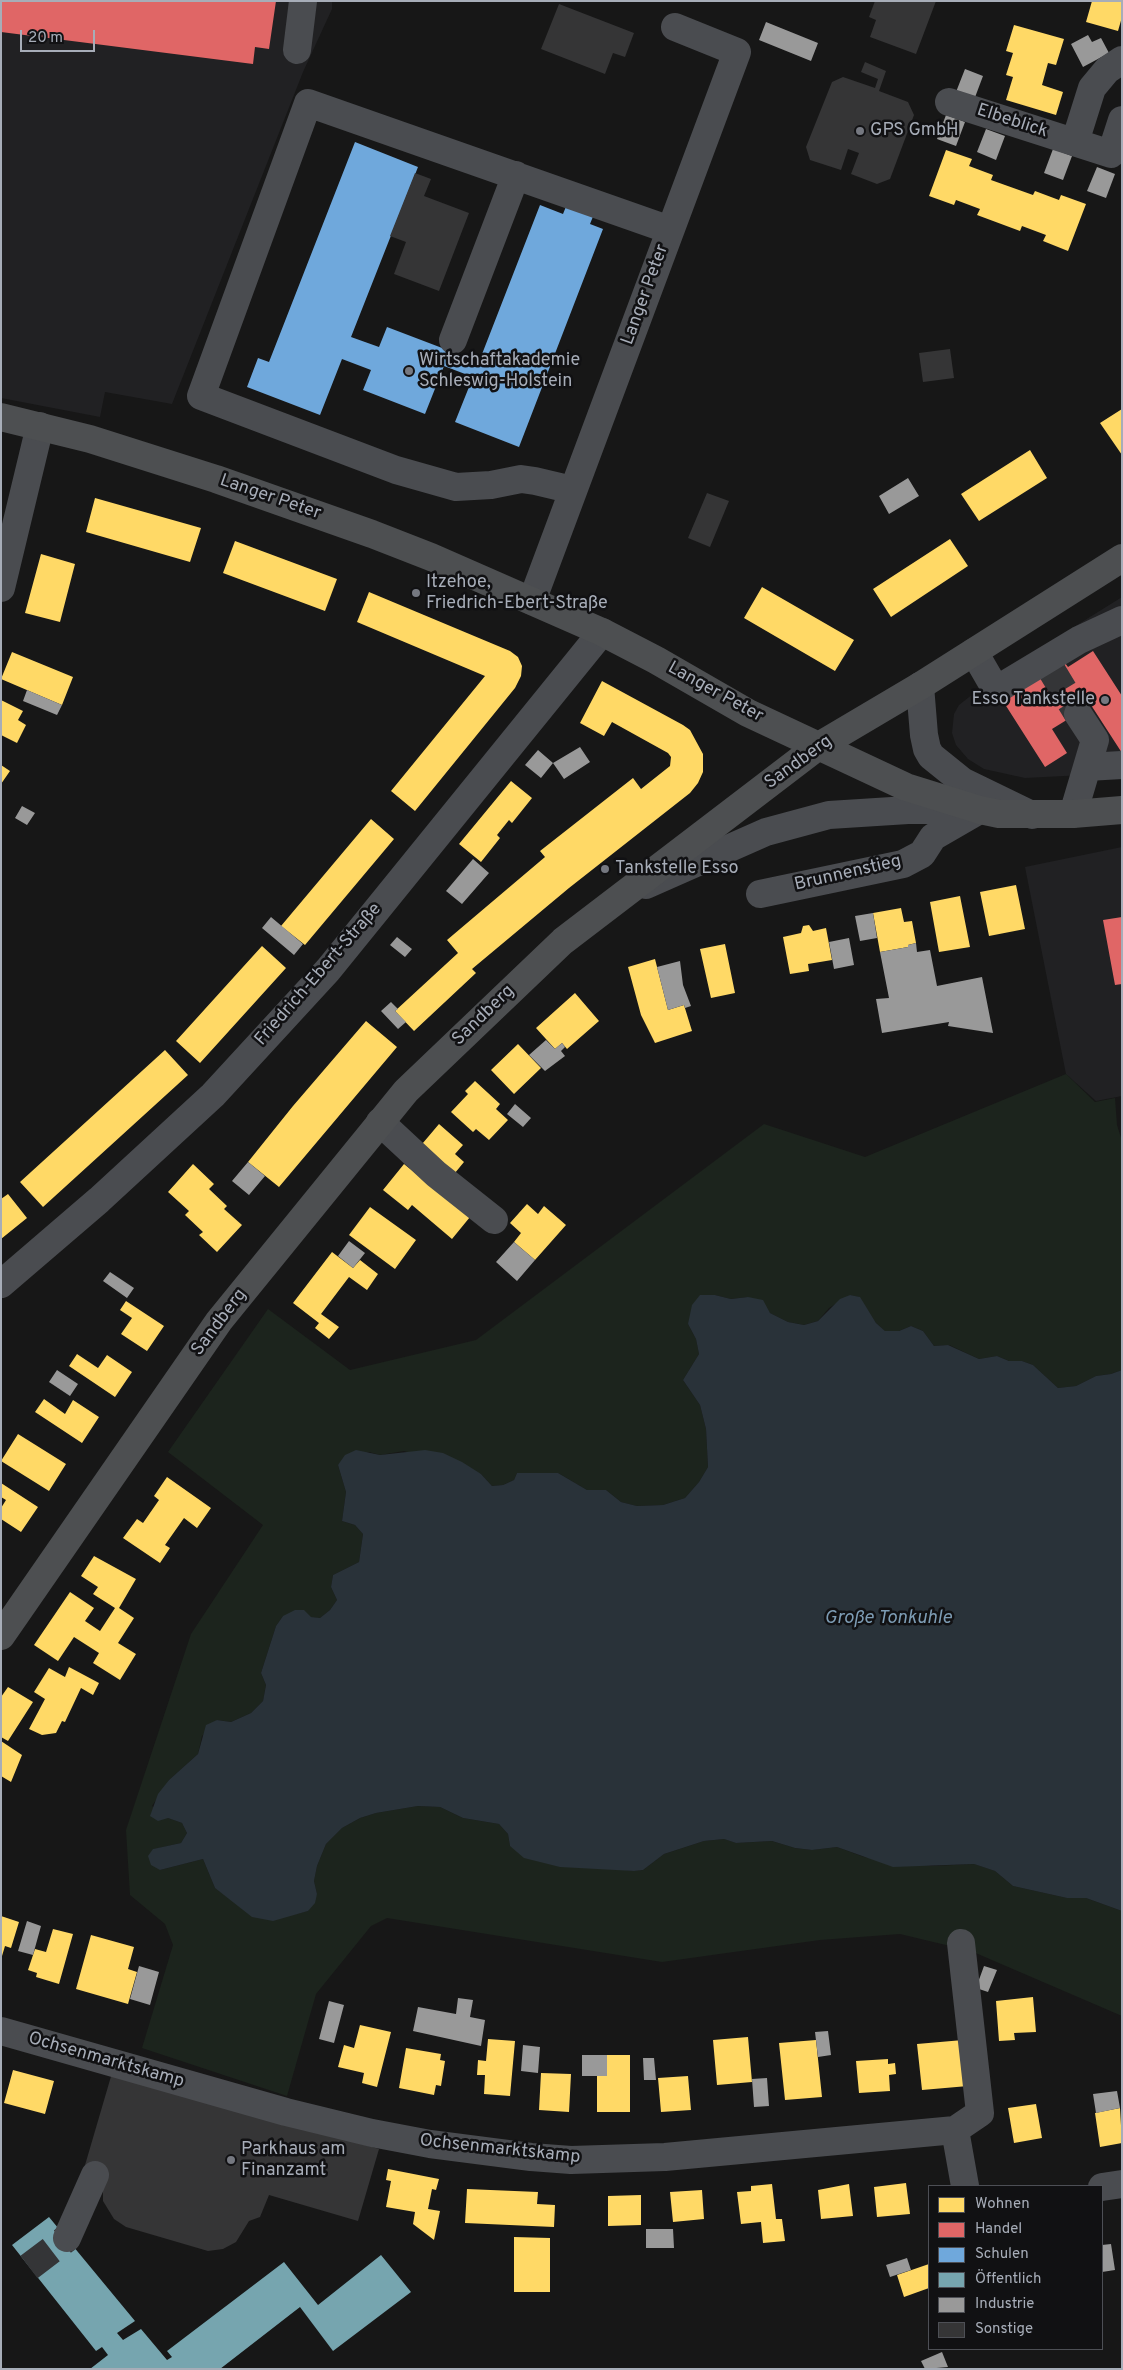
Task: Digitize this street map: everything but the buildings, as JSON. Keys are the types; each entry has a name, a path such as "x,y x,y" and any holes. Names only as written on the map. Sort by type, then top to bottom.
{"main road":[{"name":"Langer Peter","path":"1,417 90,439 285,503 430,557 602,632 656,660 748,713 817,747"},
{"name":"Sandberg","path":"1,1636 218,1321 406,1092 563,941 817,747 920,686 1122,558"},
{"path":"817,747 906,787 980,810 1000,814 1032,815 1122,810"}],"street":[{"path":"297,50 303,1"},
{"name":"Langer Peter","path":"532,601 737,52 675,27"},
{"path":"1075,142 1092,88 1107,70 1122,60"},
{"name":"Elbeblick","path":"949,102 1111,154 1122,120"},
{"path":"573,490 536,480 521,479 491,485 456,487 396,470 200,396 308,103 670,230"},
{"path":"453,340 516,175"},
{"path":"1,588 40,426"},
{"path":"974,652 996,690 1122,620"},
{"name":"Friedrich-Ebert-Straße","path":"1,1284 99,1200 213,1095 328,970 602,632"},
{"path":"920,686 924,735 927,749 932,756 962,781 1032,815"},
{"path":"1073,814 1094,740 1078,714"},
{"path":"1087,767 1122,765"},
{"path":"620,897 766,832 829,815 908,810 980,810"},
{"name":"Brunnenstieg","path":"760,894 903,864 922,854 933,837 980,810"},
{"path":"380,1122 436,1174 494,1220"},
{"path":"961,1943 980,2113 955,2130 965,2185"},
{"name":"Ochsenmarktskamp","path":"1,2030 286,2112 372,2134 506,2155 571,2160 665,2157 955,2130"},
{"path":"66,2238 95,2175"},
{"path":"1103,2187 1122,2184"}],"shaded area":[{"path":"1,1 332,1 332,9 303,72 172,404 105,392 100,417 1,398"},
{"path":"1122,597 1122,773 1025,778 984,769 968,759 956,745 952,733 954,714 959,705 997,675"},
{"path":"1122,847 1122,1096 1096,1101 1066,1074 1025,867"},
{"path":"1066,1074 1095,1102 1115,1098 1117,1125 1122,1141 1122,1370 1096,1376 1076,1386 1058,1388 1033,1365 1022,1361 1009,1361 997,1356 979,1359 949,1345 934,1346 923,1331 911,1326 899,1331 885,1331 876,1323 859,1297 850,1295 829,1308 818,1321 804,1325 788,1322 770,1313 748,1297 731,1299 715,1295 688,1324 696,1339 699,1354 683,1380 700,1405 706,1429 708,1467 699,1482 685,1498 663,1505 637,1506 621,1502 606,1490 587,1490 558,1473 517,1473 514,1480 503,1485 492,1486 481,1474 404,1451 380,1455 369,1452 338,1465 346,1492 342,1521 355,1525 363,1534 359,1562 333,1575 331,1587 337,1600 330,1610 320,1618 283,1616 276,1626 261,1673 266,1685 263,1701 251,1713 231,1722 217,1720 202,1736 198,1754 169,1780 152,1806 168,1818 182,1823 187,1833 181,1843 154,1849 160,1870 203,1859 215,1888 233,1901 292,1915 308,1911 317,1894 314,1881 317,1866 326,1844 342,1828 360,1818 376,1813 418,1806 440,1807 463,1818 499,1824 508,1834 510,1846 608,1868 633,1871 643,1870 664,1854 704,1841 724,1839 736,1843 772,1841 795,1848 812,1850 837,1847 864,1857 932,1866 974,1864 995,1871 1013,1886 1067,1898 1086,1898 1122,1911 1122,2016 971,1951 900,1934 820,1940 662,1962 387,1918 371,1926 316,1994 287,2096 142,2048 173,1945 165,1924 130,1895 126,1830 191,1634 263,1525 168,1452 268,1309 350,1370 476,1340 764,1124 865,1157"}],"water":[{"name":"Große Tonkuhle","path":"700,1295 715,1295 731,1299 748,1297 763,1300 770,1313 788,1322 804,1325 818,1321 840,1299 850,1295 860,1297 876,1323 885,1331 899,1331 911,1326 923,1331 934,1346 948,1345 979,1359 997,1356 1009,1361 1022,1361 1033,1365 1058,1388 1076,1386 1096,1376 1122,1370 1122,1911 1086,1898 1067,1898 1013,1886 995,1871 974,1864 893,1867 837,1847 812,1850 795,1848 772,1841 736,1843 724,1839 704,1841 664,1854 643,1870 560,1867 524,1858 510,1846 508,1834 499,1824 463,1818 440,1807 418,1806 376,1813 360,1818 342,1828 326,1844 317,1866 314,1881 317,1894 315,1903 308,1911 273,1921 252,1917 215,1888 203,1859 160,1870 151,1865 148,1856 153,1849 181,1843 187,1833 182,1823 168,1818 158,1821 150,1816 158,1794 169,1780 198,1754 206,1725 217,1720 231,1722 251,1713 263,1701 266,1685 261,1673 276,1626 283,1616 295,1610 304,1610 311,1617 320,1618 330,1610 337,1600 331,1587 333,1575 359,1562 363,1534 355,1525 342,1521 346,1492 338,1465 345,1455 356,1450 380,1455 425,1450 443,1453 462,1462 481,1474 492,1486 503,1485 514,1480 517,1473 558,1473 587,1490 606,1490 621,1502 637,1506 663,1505 685,1498 699,1482 708,1467 706,1429 700,1405 683,1380 699,1354 696,1339 688,1324 692,1305"}],"tunnel":[{"path":"1049,666 1078,714"},
{"path":"29,2267 67,2238"}],"place":[{"name":"GPS GmbH","path":"860,131"},
{"name":"Wirtschaftakademie Schleswig-Holstein","path":"409,371"},
{"name":"Itzehoe, Friedrich-Ebert-Straße","path":"416,593"},
{"name":"Esso Tankstelle","path":"1105,700"},
{"name":"Tankstelle Esso","path":"605,869"},
{"name":"Parkhaus am Finanzamt","path":"231,2160"}]}
